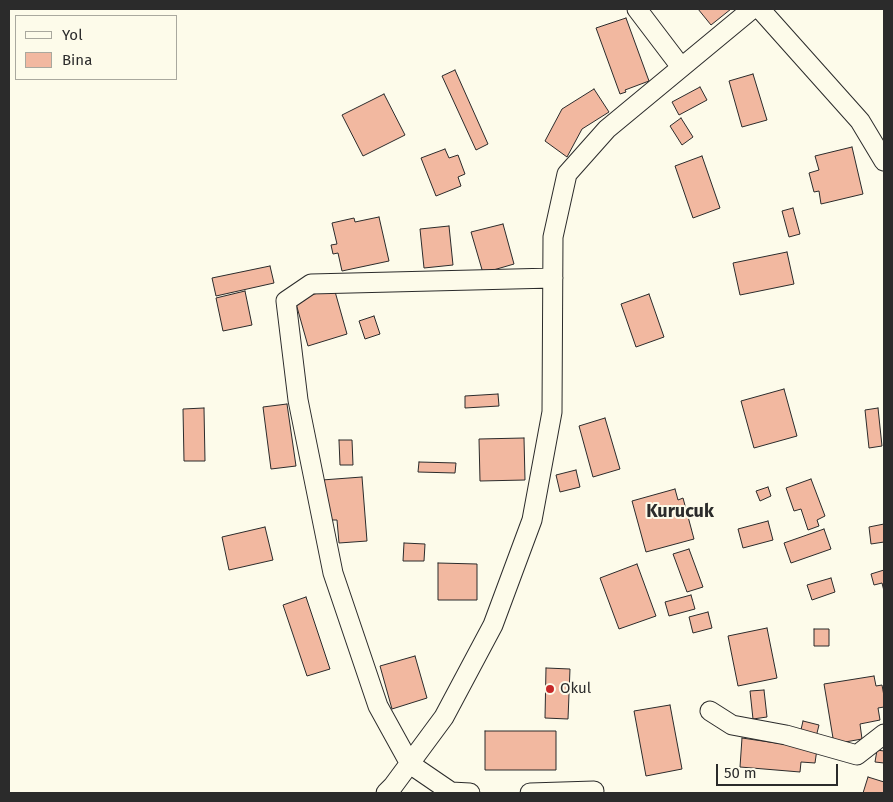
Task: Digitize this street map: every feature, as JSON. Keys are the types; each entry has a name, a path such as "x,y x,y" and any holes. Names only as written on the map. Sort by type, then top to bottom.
{"street":[{"path":"638,9 682,67"},
{"path":"386,793 444,717 493,625 532,520 552,412 553,237 567,174 607,129 752,9"},
{"path":"760,9 860,122 884,161"},
{"path":"470,793 451,792 410,764 378,706 333,573 298,400 286,301 311,284 553,278"},
{"path":"710,711 732,725 786,734 856,755 884,734"},
{"path":"530,793 594,791"}],"building":[{"path":"698,9 731,9 711,25"},
{"path":"626,18 649,81 625,90 626,92 620,94 596,28"},
{"path":"455,70 488,144 476,150 442,76"},
{"path":"753,74 767,120 742,127 729,81"},
{"path":"700,87 707,100 679,115 672,102"},
{"path":"594,89 609,112 582,129 567,157 545,141 562,109"},
{"path":"384,94 405,135 363,156 342,115"},
{"path":"681,118 693,137 682,145 670,126"},
{"path":"852,147 863,194 821,204 819,191 814,192 809,173 819,170 815,156"},
{"path":"445,149 449,158 458,155 465,174 458,177 461,186 436,196 421,158"},
{"path":"702,156 720,208 693,218 675,166"},
{"path":"793,208 800,234 789,237 782,211"},
{"path":"379,217 389,261 342,271 338,253 333,254 331,245 337,244 332,223 354,218 355,222"},
{"path":"503,224 514,264 483,273 471,232"},
{"path":"449,226 453,265 424,268 420,229"},
{"path":"787,252 794,284 740,295 733,263"},
{"path":"270,266 274,283 216,296 212,278"},
{"path":"334,288 347,334 308,346 295,300"},
{"path":"245,291 252,325 223,331 216,298"},
{"path":"649,294 664,337 636,347 621,304"},
{"path":"374,316 380,334 365,339 359,321"},
{"path":"784,389 797,436 754,448 741,401"},
{"path":"498,394 499,406 465,408 465,396"},
{"path":"287,404 296,466 271,469 263,407"},
{"path":"204,408 205,461 184,461 183,409"},
{"path":"878,408 882,446 869,448 865,410"},
{"path":"605,418 620,469 593,477 579,426"},
{"path":"524,438 525,480 480,481 479,439"},
{"path":"339,440 352,440 353,465 340,465"},
{"path":"419,462 456,463 455,473 418,472"},
{"path":"576,470 580,487 560,492 556,475"},
{"path":"362,477 367,541 339,543 337,520 325,520 322,480"},
{"path":"811,479 825,516 817,520 819,526 808,530 801,509 794,511 786,488"},
{"path":"768,487 771,496 760,501 756,491"},
{"path":"675,489 678,500 683,498 694,539 646,552 632,501"},
{"path":"768,521 773,540 743,548 738,529"},
{"path":"884,524 884,542 871,544 869,527"},
{"path":"265,527 273,560 229,570 222,537"},
{"path":"824,529 831,549 791,563 784,543"},
{"path":"404,543 425,544 424,561 403,561"},
{"path":"689,549 703,587 687,592 673,554"},
{"path":"438,563 477,564 477,600 438,600"},
{"path":"637,564 656,616 619,629 600,578"},
{"path":"884,570 884,591 882,583 874,585 871,574"},
{"path":"831,578 835,592 812,600 807,585"},
{"path":"691,595 695,609 669,616 665,602"},
{"path":"306,597 330,669 307,676 283,605"},
{"path":"708,612 712,628 693,633 689,617"},
{"path":"767,628 777,678 738,686 728,636"},
{"path":"814,629 829,629 829,646 814,646"},
{"path":"415,656 427,698 392,709 380,666"},
{"path":"546,668 570,669 568,719 545,718"},
{"path":"874,676 876,686 882,685 884,696 884,707 878,708 880,720 860,724 862,739 834,744 824,684"},
{"path":"764,690 767,717 753,719 750,691"},
{"path":"670,705 682,769 646,776 634,711"},
{"path":"803,721 819,725 816,737 800,734"},
{"path":"485,731 556,731 556,770 485,770"},
{"path":"742,738 817,749 815,763 801,762 800,772 740,767"},
{"path":"877,750 884,751 884,763 875,762"},
{"path":"868,777 884,782 884,793 863,793"}],"place":[{"name":"Okul","path":"550,689"}],"district":[{"name":"Kurucuk","path":"680,512"}]}
